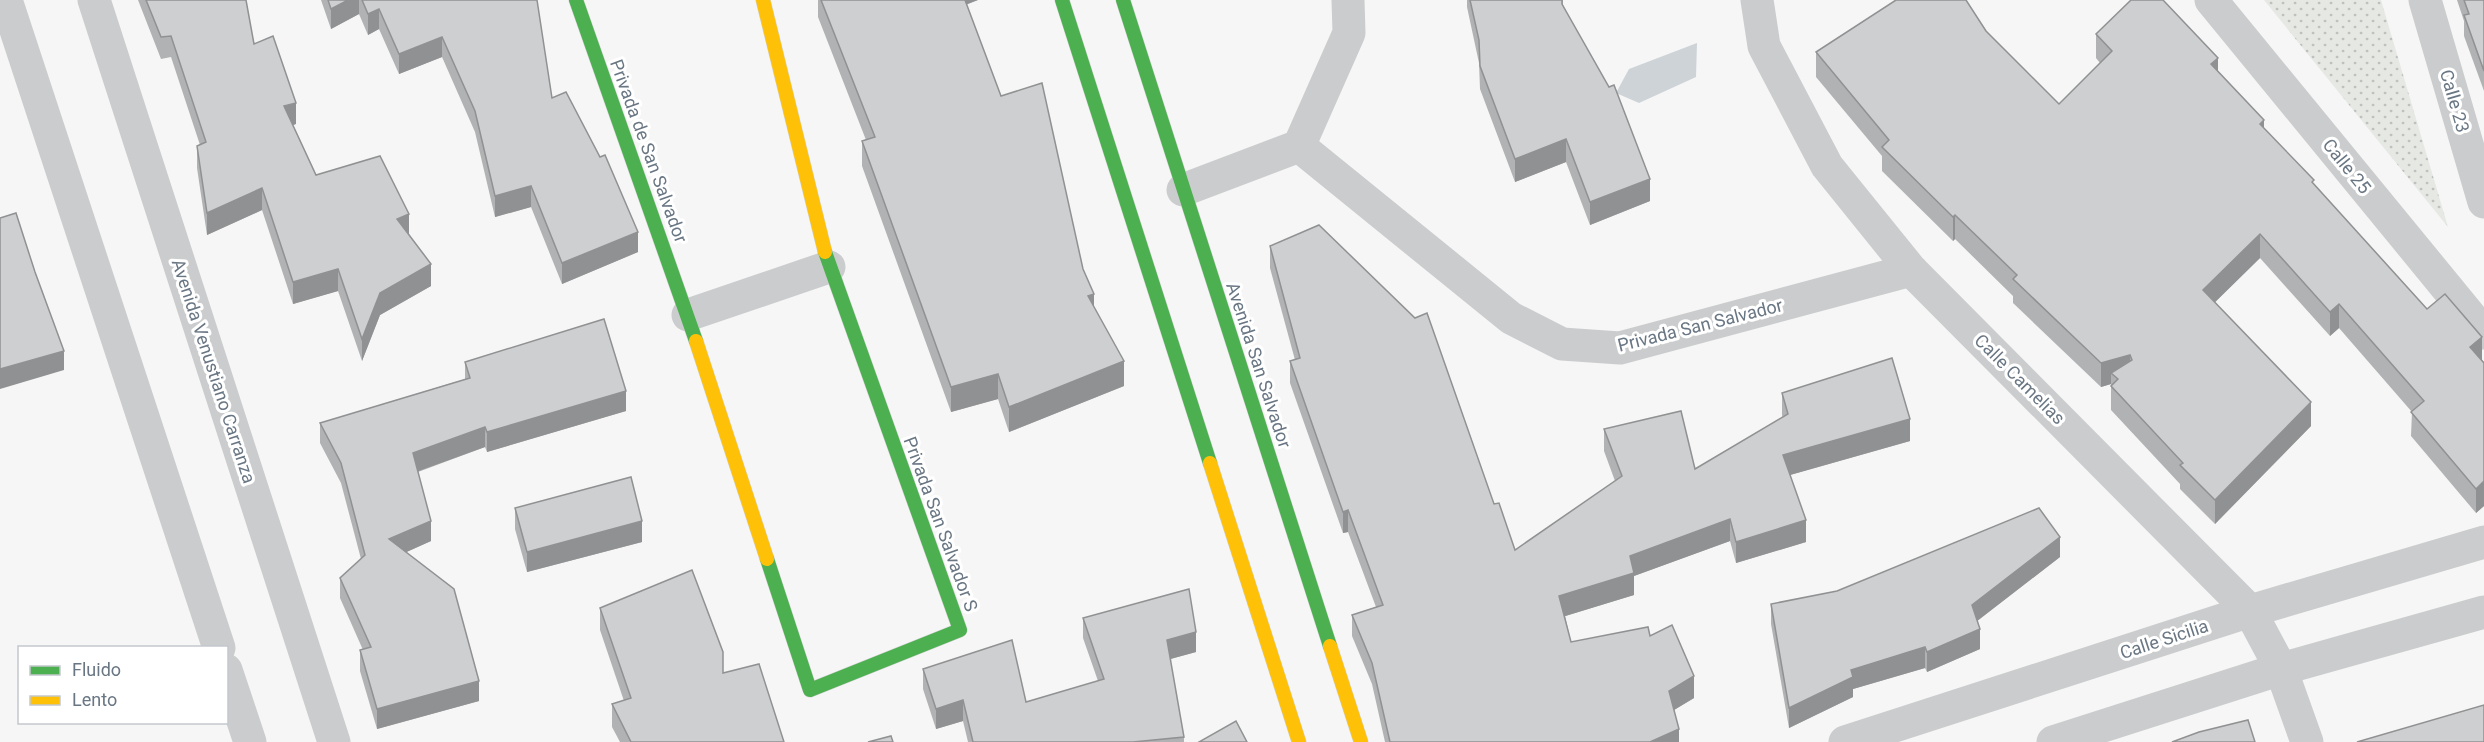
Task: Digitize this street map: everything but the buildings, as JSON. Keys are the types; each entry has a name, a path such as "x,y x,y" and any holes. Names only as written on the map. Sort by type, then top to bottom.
{"main road":[{"name":"Privada de San Salvador","path":"576,0 688,315"},
{"name":"Privada San Salvador S","path":"688,315 810,690 960,630 829,267 763,0"},
{"path":"1062,0 1299,742"},
{"name":"Avenida San Salvador","path":"1122,0 1361,742"}],"street":[{"path":"6,0 218,646"},
{"name":"Avenida Venustiano Carranza","path":"94,0 334,742"},
{"path":"1184,190 1299,146 1349,33 1348,0"},
{"name":"Calle Camelias","path":"1757,0 1764,46 1827,166 1911,270 2250,611 2281,669 2307,742"},
{"name":"Calle 25","path":"2211,0 2484,333"},
{"name":"Calle 23","path":"2425,0 2484,202"},
{"name":"Privada San Salvador","path":"1299,146 1511,318 1562,344 1620,348 1911,270"},
{"path":"688,315 829,267"},
{"name":"Calle Sicilia","path":"1845,742 2250,611 2484,542"},
{"path":"2053,742 2281,669 2484,612"},
{"path":"228,676 250,742"}],"shaded area":[{"path":"2264,0 2381,0 2448,227"},
{"path":"1697,43 1696,77 1639,103 1616,93 1629,69"}],"traffic: fast":[{"path":"576,0 696,341"},
{"path":"1062,0 1210,463"},
{"path":"1123,0 1330,646"},
{"path":"767,559 810,690 960,630 825,252"}],"traffic: slow":[{"path":"763,0 825,252"},
{"path":"696,341 767,559"},
{"path":"1210,463 1299,742"},
{"path":"1330,646 1361,742"}]}
